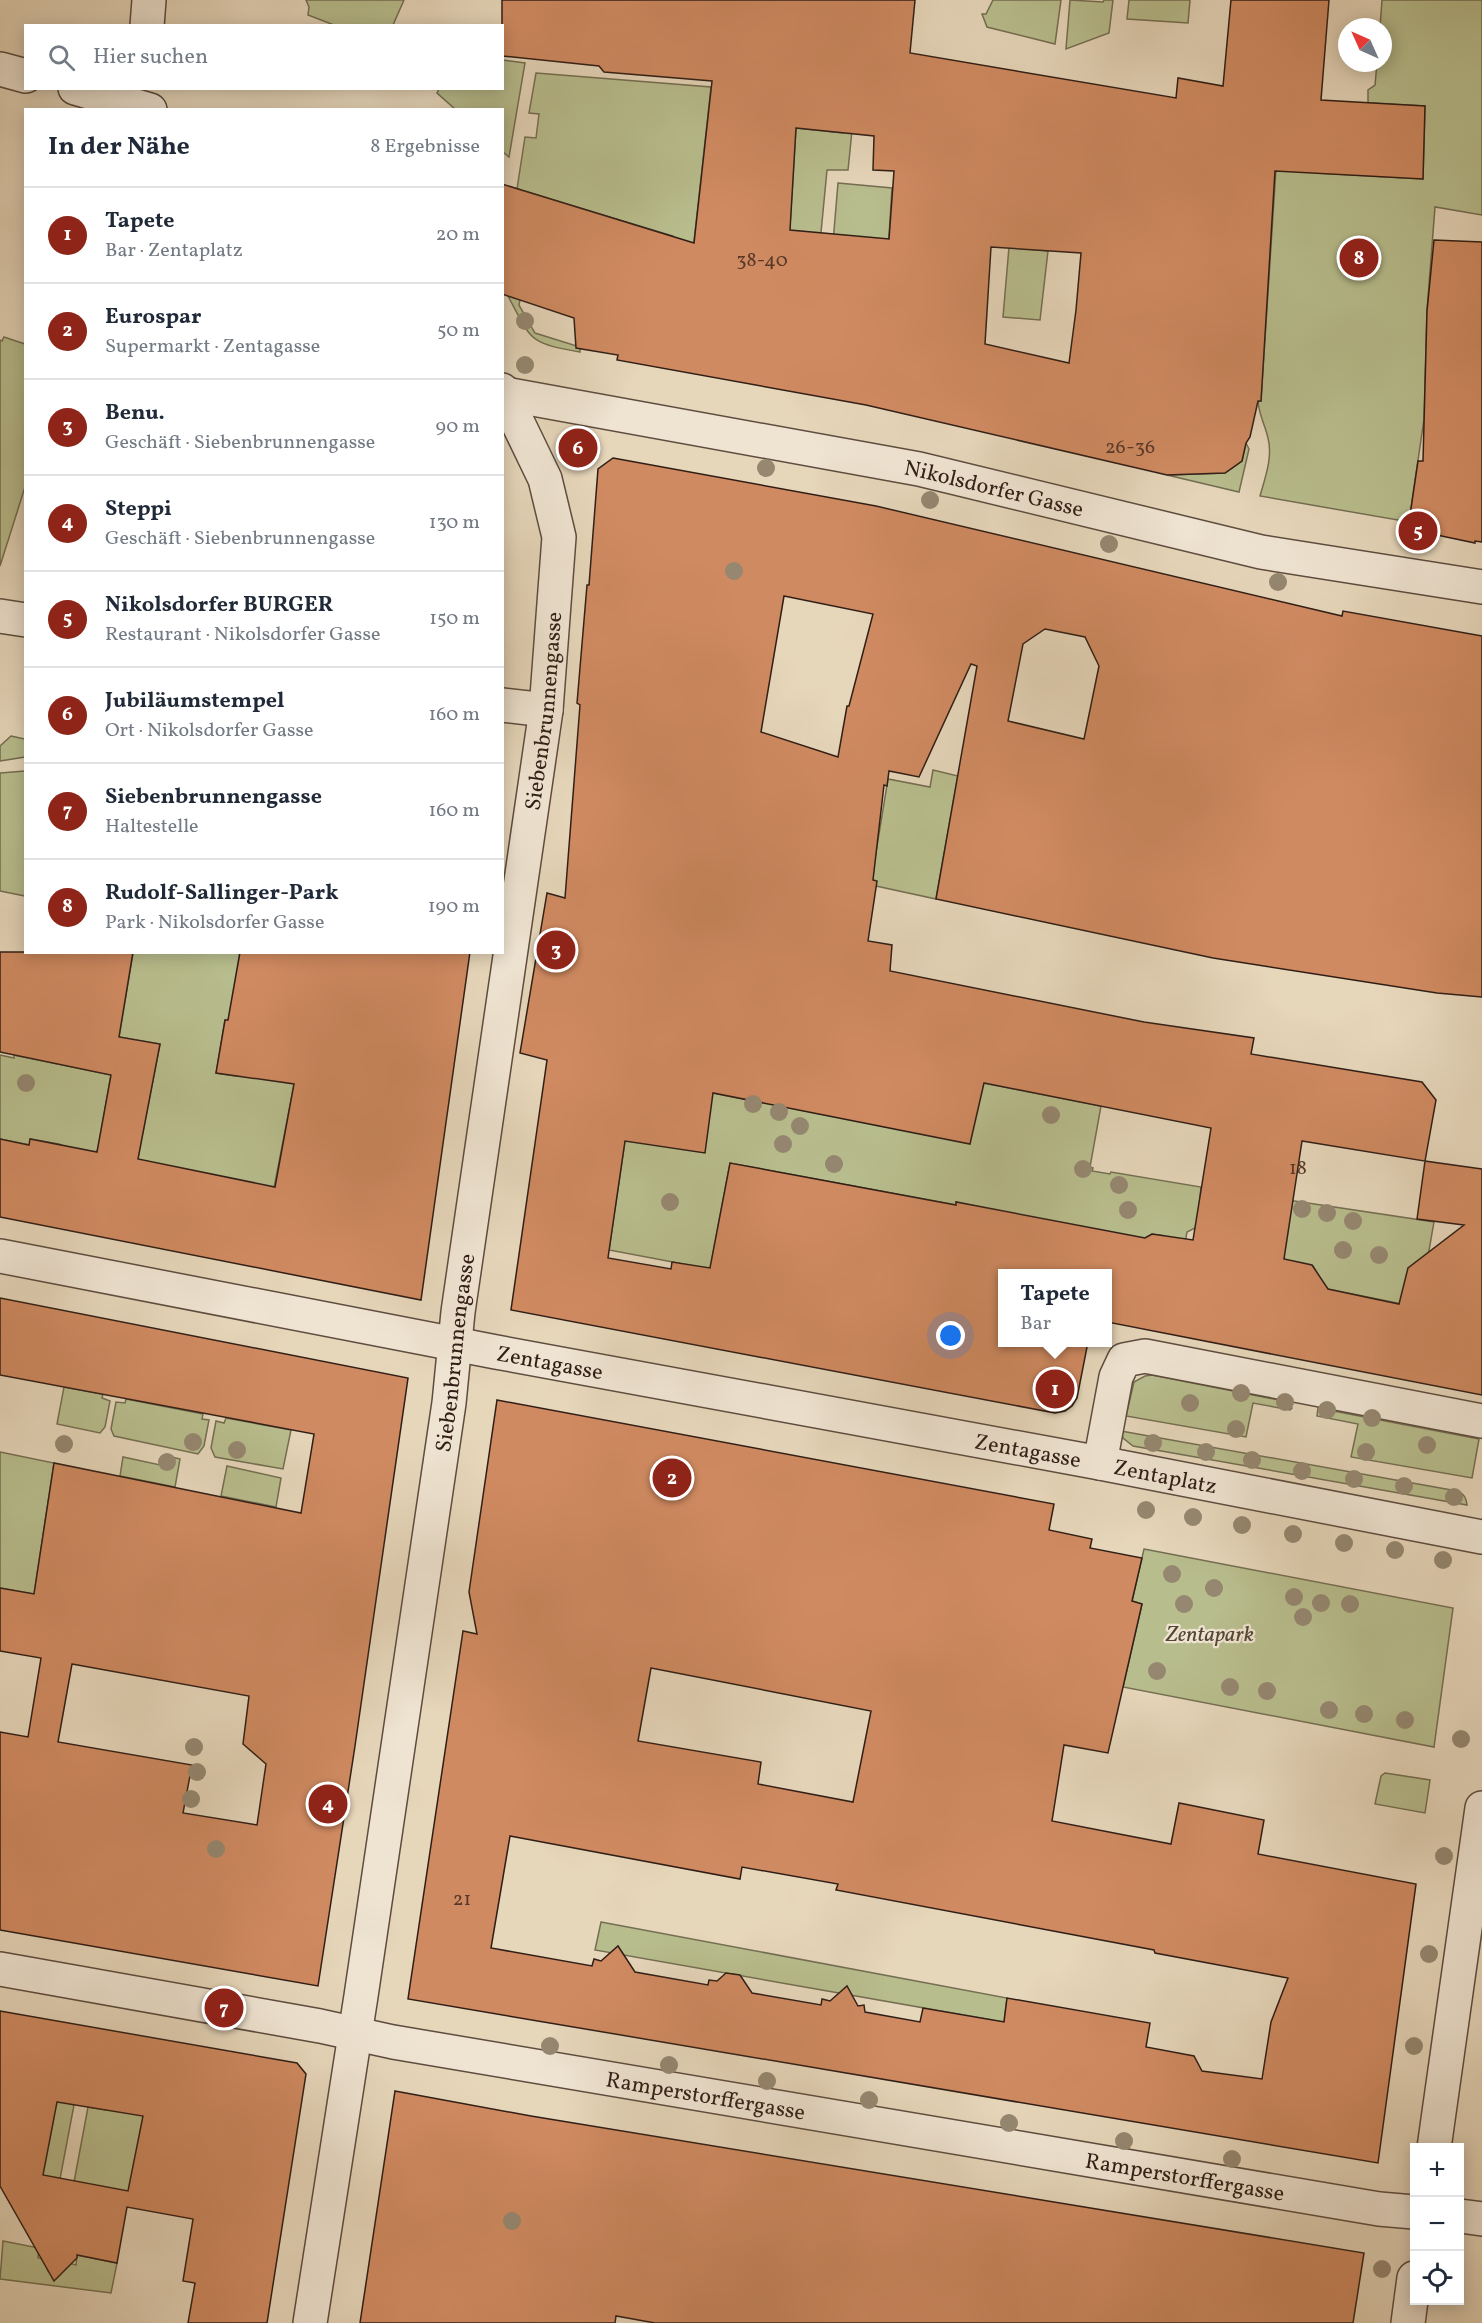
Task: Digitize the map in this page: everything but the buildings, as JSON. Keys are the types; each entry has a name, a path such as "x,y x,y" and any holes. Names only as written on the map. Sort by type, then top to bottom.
{"street":[{"path":"147,24 149,0"},
{"path":"0,69 24,75"},
{"path":"83,90 136,103"},
{"name":"Nikolsdorfer Gasse","path":"504,392 920,469 1261,552 1482,587"},
{"name":"Siebenbrunnengasse","path":"310,2323 446,1426 455,1343 546,710 559,537 545,479 504,392"},
{"path":"0,616 24,620"},
{"path":"504,705 546,710"},
{"name":"Zentagasse","path":"0,1257 1100,1463"},
{"name":"Zentaplatz","path":"1482,1421 1145,1356 1124,1360 1116,1377 1100,1463 1482,1537"},
{"path":"1435,2143 1482,1808"},
{"name":"Ramperstorffergasse","path":"0,1969 309,2024 355,2035 1356,2205 1410,2212"},
{"path":"1464,2217 1482,2219"},
{"path":"1408,2323 1410,2305"}],"green space":[{"path":"306,0 404,0 393,24 331,24 308,15 309,7"},
{"path":"993,0 1061,0 1055,44 987,27 982,14 986,14"},
{"path":"1070,0 1103,2 1113,0 1109,33 1066,49"},
{"path":"1129,0 1190,0 1188,23 1127,19"},
{"path":"1382,0 1482,0 1482,215 1435,207 1427,310 1424,419 1409,522 1260,496 1270,453 1258,401 1261,401 1278,138 1318,173 1423,179 1425,106 1368,103 1368,90 1375,85 1376,72 1392,72 1392,18 1381,18"},
{"path":"504,60 525,63 509,157 504,153 504,108 454,108 437,93 438,90 504,90"},
{"path":"536,73 711,87 692,260 671,259 673,236 517,189 525,137 536,138 539,114 529,113"},
{"path":"853,121 848,170 827,170 820,243 789,241 796,128 843,133"},
{"path":"838,183 892,188 886,283 830,278"},
{"path":"1009,247 1048,251 1040,320 1003,317"},
{"path":"508,296 520,300 519,305 535,333 580,347 580,352 550,346 534,337 522,322"},
{"path":"4,337 24,344 24,490 0,566 0,340 2,341"},
{"path":"1246,443 1249,449 1239,492 1167,475 1225,473 1242,461"},
{"path":"11,736 24,739 24,757 0,761 0,746"},
{"path":"933,770 958,776 936,899 876,886 871,883 888,779 930,787"},
{"path":"24,771 24,896 0,891 0,773"},
{"path":"133,954 241,954 308,1034 225,1020 216,1073 236,1076 297,1069 273,1193 136,1167 160,1044 119,1037"},
{"path":"0,1055 14,1058 14,1055 111,1075 98,1149 92,1158 59,1144 31,1139 29,1145 0,1139"},
{"path":"937,1074 1101,1106 1090,1167 1093,1168 1092,1171 1201,1187 1197,1227 1187,1232 1182,1261 1165,1236 1152,1234 1141,1241 956,1202 956,1205 730,1163 710,1269 609,1250 625,1141 713,1093 969,1143"},
{"path":"1281,1199 1434,1222 1427,1262 1416,1262 1406,1277 1412,1306 1317,1287 1319,1276 1313,1266 1298,1262 1274,1279"},
{"path":"1152,1375 1289,1402 1292,1408 1290,1410 1253,1403 1246,1437 1126,1416 1134,1382"},
{"path":"64,1387 103,1394 102,1398 110,1401 105,1427 100,1433 57,1424"},
{"path":"126,1399 203,1414 202,1419 209,1420 204,1446 198,1454 114,1436 111,1429 116,1402 125,1403"},
{"path":"1318,1408 1479,1439 1472,1478 1351,1457 1358,1424 1317,1416"},
{"path":"226,1418 291,1430 283,1469 215,1457 211,1448 216,1421 224,1423"},
{"path":"1121,1431 1457,1491 1464,1496 1467,1505 1133,1446 1123,1438"},
{"path":"0,1452 54,1463 34,1594 0,1588"},
{"path":"164,1455 180,1459 175,1487 120,1476 123,1457 160,1465"},
{"path":"227,1466 281,1478 276,1507 221,1496"},
{"name":"Zentapark","path":"1144,1549 1453,1608 1434,1747 1123,1687 1142,1604 1132,1601"},
{"path":"1385,1773 1430,1780 1425,1813 1375,1804 1381,1776"},
{"path":"601,1922 1007,1998 1004,2022 595,1950"},
{"path":"31,2091 74,2105 60,2179 16,2171 48,2147 54,2117"},
{"path":"108,2104 145,2110 130,2192 74,2182 88,2107 106,2110"},
{"path":"3,2241 39,2248 38,2258 44,2259 48,2271 60,2274 69,2263 76,2265 77,2255 117,2263 111,2293 0,2279"}],"place":[{"name":"Rudolf-Sallinger-Park","path":"1359,258"},
{"name":"Jubiläumstempel","path":"578,448"},
{"name":"Nikolsdorfer BURGER","path":"1418,531"},
{"name":"Benu.","path":"556,950"},
{"name":"Tapete","path":"1055,1389"},
{"name":"Eurospar","path":"672,1478"},
{"name":"Steppi","path":"328,1804"},
{"name":"Siebenbrunnengasse","path":"224,2008"}]}
